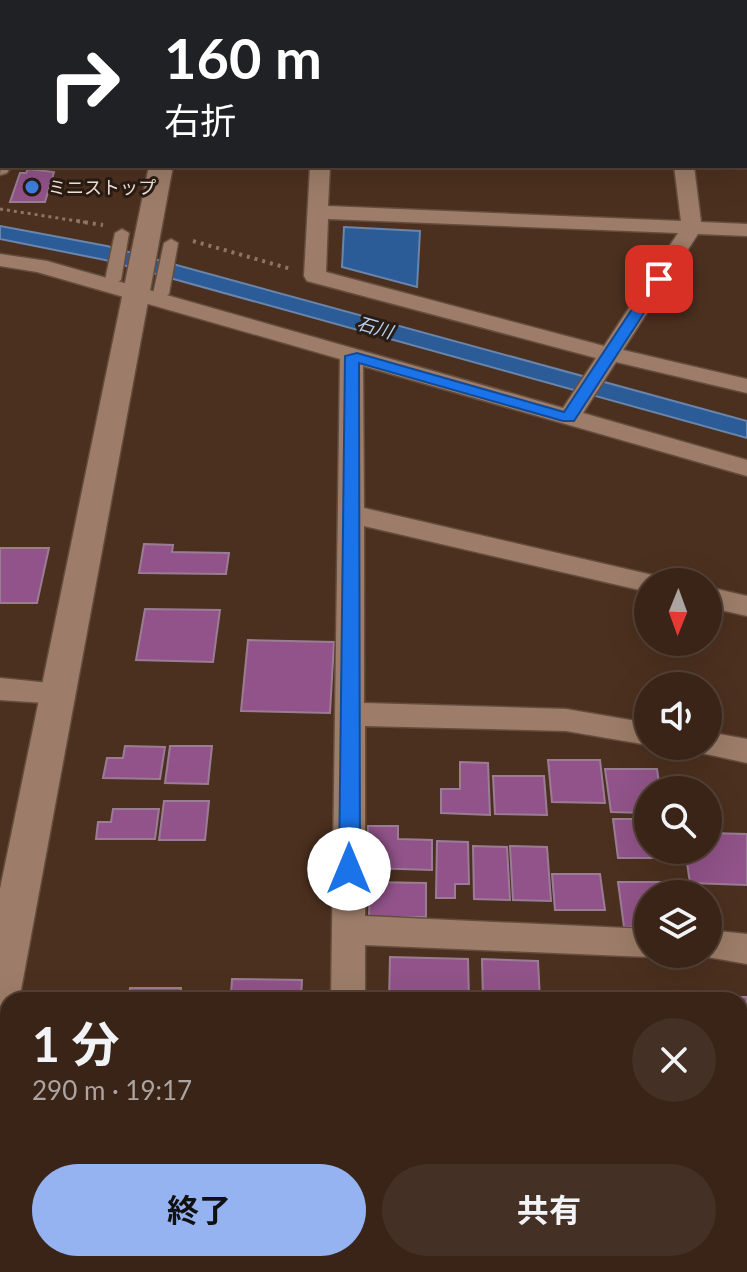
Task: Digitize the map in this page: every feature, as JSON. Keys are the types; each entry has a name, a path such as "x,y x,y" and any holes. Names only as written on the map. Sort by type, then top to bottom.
{"street":[{"path":"0,990 161,168"},
{"path":"320,168 315,276 607,357 747,386"},
{"path":"568,418 692,228 684,168"},
{"path":"318,212 747,230"},
{"path":"0,260 39,266 137,290 352,356 747,468"},
{"path":"348,992 352,356"},
{"path":"351,514 634,580"},
{"path":"722,600 747,606"},
{"path":"0,689 60,693"},
{"path":"350,714 566,720 634,732"},
{"path":"722,747 747,751"},
{"path":"349,930 634,942"},
{"path":"722,946 747,949"}],"path":[{"path":"0,209 147,236 315,276"}],"water":[{"name":"石川","path":"0,226 107,246 747,421 747,438 105,260 0,239"},
{"path":"344,227 420,231 417,287 342,267"}],"building":[{"name":"ミニストップ","path":"28,169 54,172 45,202 10,202 20,173 26,173"},
{"path":"144,544 173,545 172,552 229,553 226,574 139,573"},
{"path":"0,548 49,548 37,603 0,603"},
{"path":"145,609 220,610 213,662 136,660"},
{"path":"248,640 334,642 330,713 241,711"},
{"path":"125,746 165,747 160,779 103,778 107,758 123,758"},
{"path":"170,746 212,746 208,784 165,783"},
{"path":"548,760 600,760 605,803 552,802"},
{"path":"460,762 488,763 490,815 441,813 441,789 460,789"},
{"path":"605,769 657,769 658,776 634,776 634,813 611,812"},
{"path":"493,776 544,776 547,815 495,814"},
{"path":"164,801 209,801 205,840 159,840"},
{"path":"113,809 159,809 155,839 96,839 98,822 111,822"},
{"path":"613,819 634,819 634,858 618,858"},
{"path":"368,826 398,826 398,839 432,840 432,870 367,868"},
{"path":"722,833 747,834 747,885 722,884 722,880 690,880 687,864 722,864"},
{"path":"437,841 468,842 469,884 455,884 455,898 436,898"},
{"path":"473,846 507,847 510,900 474,899"},
{"path":"510,846 547,847 551,901 513,900"},
{"path":"552,874 600,874 605,910 555,910"},
{"path":"370,882 426,883 426,917 369,917"},
{"path":"618,882 634,882 634,927 624,927"},
{"path":"390,957 468,959 469,992 389,992"},
{"path":"482,959 538,961 540,992 483,992"},
{"path":"232,979 302,980 301,992 231,992"},
{"path":"130,988 181,988 181,992 130,992"}],"place":[{"name":"ミニストップ","path":"32,187"}],"route":[{"path":"349,869 352,356 568,418 659,279"}]}
